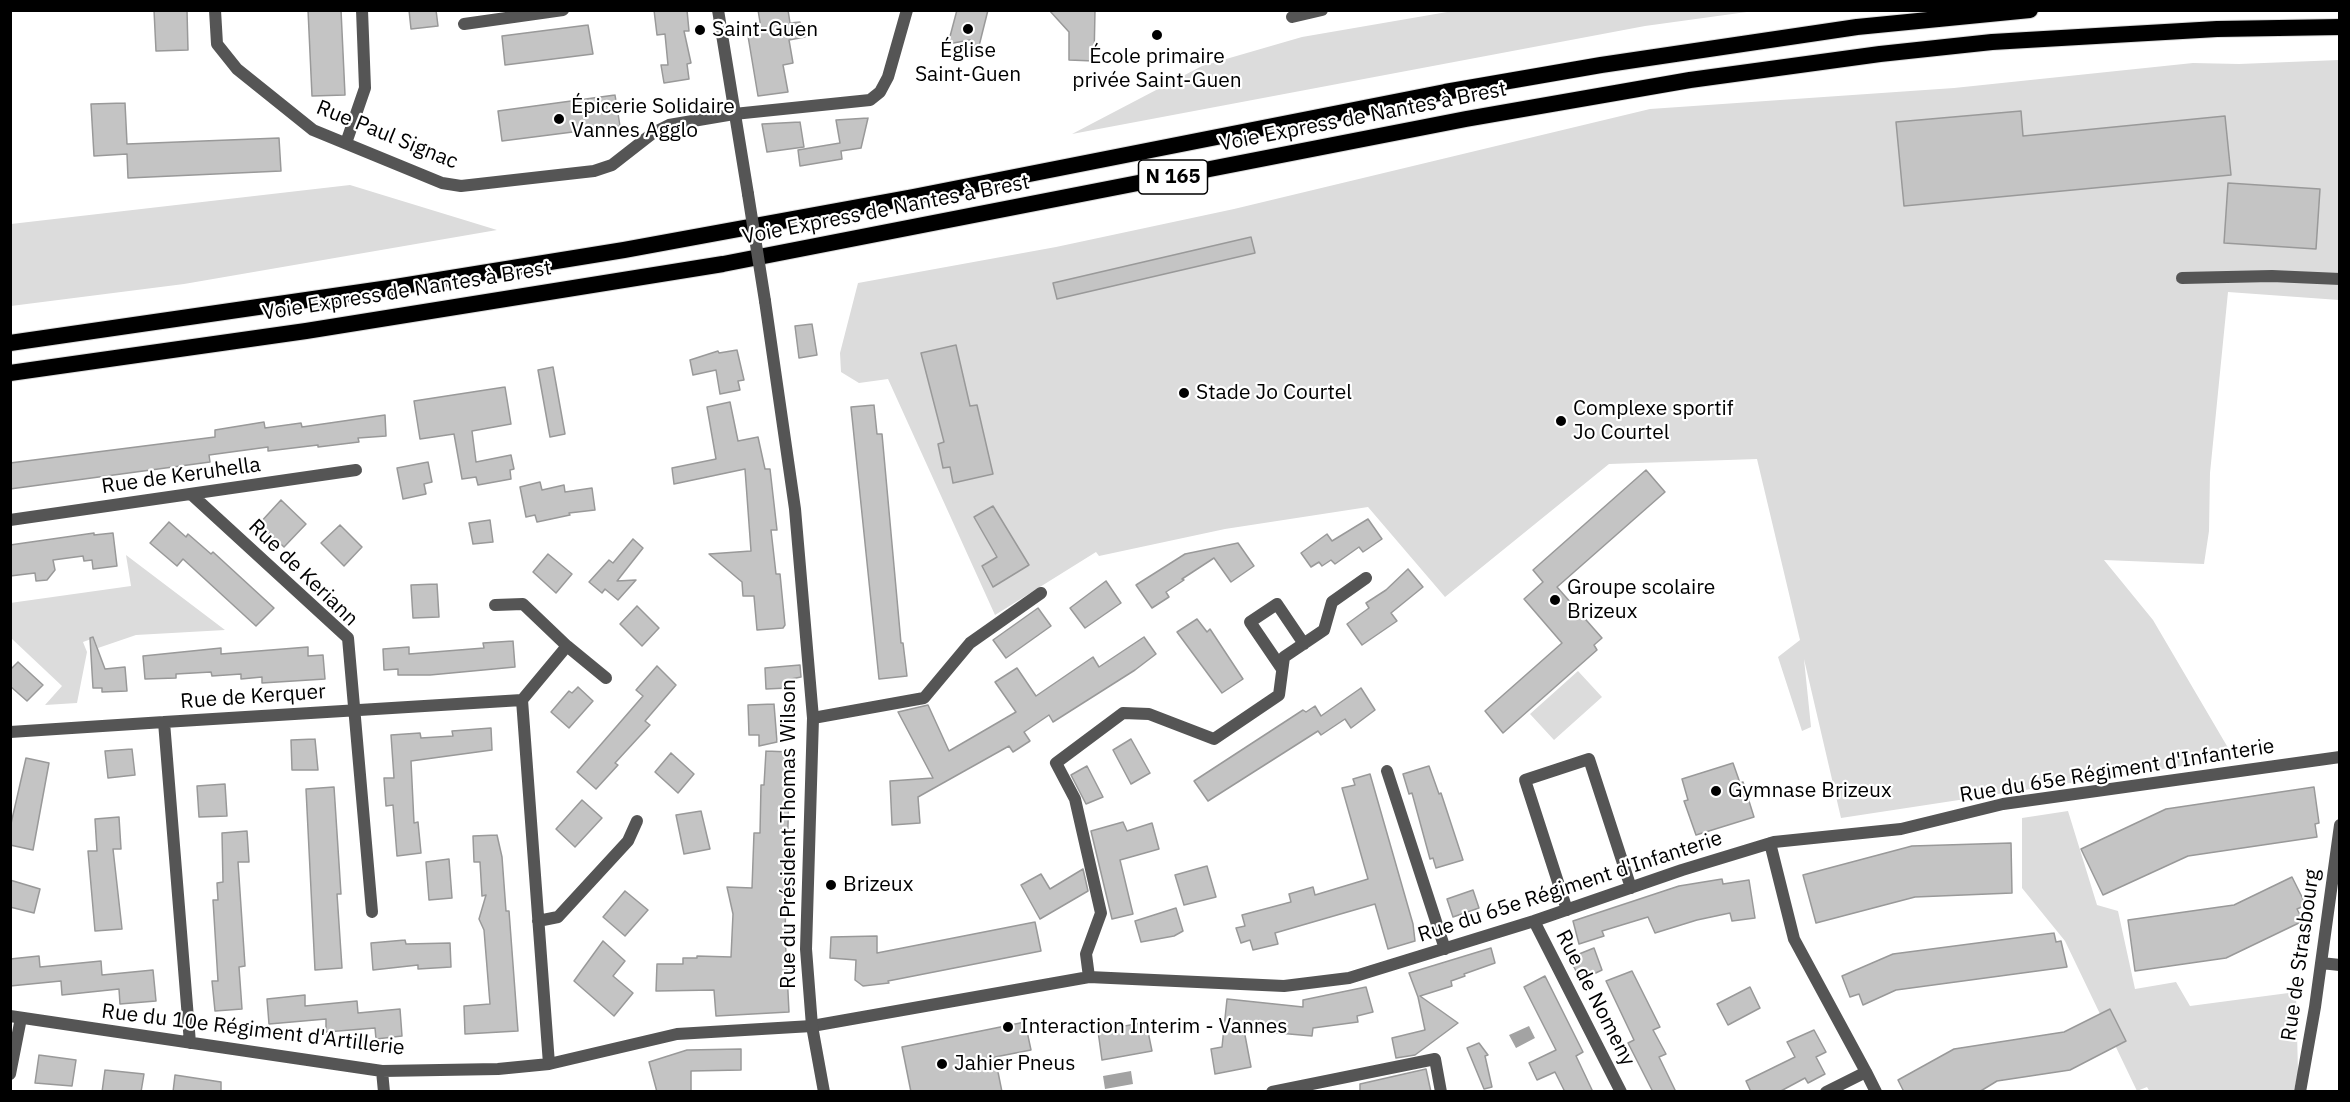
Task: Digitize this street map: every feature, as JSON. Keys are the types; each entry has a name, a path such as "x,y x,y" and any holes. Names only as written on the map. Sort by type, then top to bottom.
{"highway":[{"name":"Voie Express de Nantes à Brest","path":"10,343 389,288 624,250 902,199 1445,92 1611,63 1857,27 2030,10"},
{"name":"Voie Express de Nantes à Brest","path":"10,373 306,331 723,264 1466,119 1690,80 1880,54 1992,42 2217,29 2340,27"}],"street":[{"name":"Rue Paul Signac","path":"215,10 217,44 237,69 313,130 442,183 461,186 594,171 612,165 653,133 669,126 734,114 870,100 880,92 888,78 907,10"},
{"path":"346,143 365,88 362,10"},
{"path":"464,24 563,10"},
{"name":"Rue du Président Thomas Wilson","path":"718,10 790,468 813,718 806,949 812,1026 824,1092"},
{"path":"1292,17 1322,10"},
{"path":"2182,278 2272,276 2340,279"},
{"name":"Rue de Keruhella","path":"10,520 356,470"},
{"name":"Rue de Keriann","path":"191,494 348,638 372,912"},
{"path":"1089,976 1086,954 1101,913 1075,799 1056,763 1123,713 1149,714 1214,739 1279,695 1284,657 1324,630 1332,602 1366,578"},
{"path":"813,718 924,698 970,644 1041,593"},
{"path":"495,605 523,604 567,646 606,678"},
{"path":"1282,669 1250,622 1277,604 1304,644"},
{"path":"549,1064 522,700 567,646"},
{"name":"Rue de Kerquer","path":"190,1043 164,722 522,700"},
{"path":"10,732 164,722"},
{"name":"Rue du 65e Régiment d'Infanterie","path":"812,1026 1089,976 1284,986 1349,978 1534,921 1770,843 1901,829 2003,804 2340,757"},
{"path":"1567,910 1525,780 1589,759 1631,888"},
{"path":"1387,771 1445,949"},
{"path":"538,921 558,917 628,841 637,821"},
{"name":"Rue de Strasbourg","path":"2300,1092 2340,825"},
{"path":"1770,843 1794,939 1876,1092"},
{"name":"Rue de Nomeny","path":"1534,921 1621,1092"},
{"path":"2321,963 2340,965"},
{"path":"10,1074 16,1017"},
{"name":"Rue du 10e Régiment d'Artillerie","path":"16,1017 382,1071 498,1069 549,1064 677,1034 812,1026"},
{"path":"1272,1092 1435,1059 1441,1092"},
{"path":"382,1071 384,1092"},
{"path":"1826,1092 1866,1072"}],"shaded area":[{"path":"1453,11 1754,11 1645,26 1072,134 1202,66 1302,37"},
{"name":"Complexe sportif Jo Courtel","path":"2339,60 2339,300 2228,292 2210,473 2209,531 2204,564 2104,560 2153,620 2234,758 1841,818 1804,659 1811,727 1802,731 1778,657 1800,640 1757,459 1609,464 1445,597 1368,507 1225,529 1099,556 1096,552 995,615 888,379 859,383 841,372 840,353 858,283 1056,247 1234,209 1650,109 1954,88 2193,63 2239,64"},
{"path":"350,185 497,230 184,284 11,306 11,224"},
{"path":"126,555 225,630 136,635 98,648 94,638 83,642 87,652 77,703 45,705 62,686 11,638 10,603 131,586"},
{"path":"1578,671 1602,697 1554,740 1530,714"},
{"path":"2068,811 2097,905 2118,911 2135,989 2176,982 2190,1006 2296,992 2298,1072 2294,1091 2150,1092 2147,1087 2137,1091 2065,941 2022,888 2022,818"},
{"path":"1529,1026 1535,1038 1516,1048 1509,1035"},
{"path":"1131,1071 1133,1084 1105,1089 1103,1076"}],"building":[{"path":"154,10 187,10 188,50 156,51"},
{"path":"308,10 341,10 345,95 312,96"},
{"path":"409,10 436,10 438,26 411,29"},
{"path":"654,10 687,10 689,31 684,31 691,63 687,64 689,79 664,83 661,65 668,65 665,34 657,35"},
{"path":"758,10 788,10 790,23 800,22 805,37 789,40 793,63 783,65 788,92 758,96 747,30 761,28"},
{"name":"Église Saint-Guen","path":"957,10 988,10 978,50 970,40 948,44"},
{"path":"1049,10 1095,10 1094,61 1069,60 1069,32"},
{"path":"588,25 593,54 505,65 502,36"},
{"name":"Épicerie Solidaire Vannes Agglo","path":"615,95 620,126 502,141 498,111"},
{"path":"125,103 127,144 279,138 281,171 128,178 127,154 94,156 91,104"},
{"path":"2021,111 2023,136 2225,116 2231,175 1904,206 1896,122"},
{"path":"868,118 861,148 841,151 842,159 800,166 798,150 840,143 836,120"},
{"path":"800,122 804,147 767,152 762,124"},
{"path":"2228,183 2320,189 2316,249 2224,243"},
{"path":"1251,237 1255,253 1057,299 1053,283"},
{"path":"812,324 817,355 799,358 795,326"},
{"path":"956,345 970,406 977,405 993,474 953,483 950,467 943,468 938,444 944,442 921,353"},
{"path":"737,350 744,380 738,381 740,390 720,394 716,370 693,375 690,360 718,351 719,353"},
{"path":"553,367 565,434 550,437 538,370"},
{"path":"505,387 511,424 472,431 476,462 511,455 514,469 510,470 511,479 478,485 476,477 462,479 454,434 420,439 414,401"},
{"path":"730,402 738,441 758,437 765,469 770,469 777,530 771,530 776,574 780,574 785,625 783,628 757,630 754,596 743,596 742,582 709,554 751,551 745,469 674,484 672,468 716,459 707,407"},
{"path":"874,405 877,434 882,434 901,643 903,643 907,676 879,679 851,407"},
{"path":"385,415 386,436 358,438 359,442 268,451 268,447 209,455 210,462 10,489 10,463 215,437 215,430 264,422 265,428 301,423 302,427"},
{"path":"428,462 432,482 424,484 426,494 403,499 397,468"},
{"name":"Groupe scolaire Brizeux","path":"1646,470 1665,492 1557,587 1602,638 1594,645 1597,650 1503,733 1485,711 1562,643 1524,599 1543,582 1533,570"},
{"path":"540,482 542,490 564,485 565,492 592,488 595,510 569,513 570,515 537,522 535,515 526,517 520,487"},
{"path":"281,500 306,524 284,547 259,524"},
{"path":"993,506 1029,565 993,587 982,566 997,557 974,517"},
{"path":"1368,519 1382,539 1363,552 1359,547 1335,564 1331,560 1322,566 1319,562 1311,567 1301,553 1327,534 1332,541"},
{"path":"490,520 493,542 473,544 469,523"},
{"path":"169,522 186,537 188,534 211,554 213,552 274,608 256,626 183,559 177,566 150,543"},
{"path":"340,525 362,547 344,566 321,543"},
{"path":"94,533 94,535 113,533 117,566 93,569 92,560 84,561 83,556 53,560 55,570 47,580 36,581 35,573 10,576 10,545"},
{"path":"633,539 643,548 617,581 636,580 618,600 605,589 602,593 589,582 609,560 613,563"},
{"path":"1238,543 1254,566 1231,582 1214,558 1182,579 1184,580 1166,592 1169,597 1152,608 1136,585 1185,554"},
{"path":"548,554 572,574 556,593 533,572"},
{"path":"1408,569 1423,587 1391,613 1397,621 1362,645 1347,624 1369,608 1366,603 1386,590"},
{"path":"1106,581 1121,603 1085,628 1070,608"},
{"path":"437,584 439,617 413,618 411,585"},
{"path":"637,606 659,628 642,646 620,624"},
{"path":"1038,608 1051,626 1006,658 993,640"},
{"path":"1197,619 1207,632 1210,629 1243,679 1222,693 1177,632"},
{"path":"93,637 105,669 125,667 127,691 102,692 102,688 93,688 90,638"},
{"path":"1144,637 1156,654 1135,670 1053,722 1049,715 1024,732 1030,741 1013,752 1009,746 918,797 920,823 892,825 890,781 933,778 898,712 928,705 949,751 1016,712 995,682 1017,668 1036,696 1093,657 1099,667"},
{"path":"513,641 515,667 430,675 398,675 398,669 384,670 383,649 409,647 409,654 484,648 483,643"},
{"path":"308,647 308,656 323,655 325,679 262,683 262,677 241,679 241,674 212,676 211,672 176,674 176,678 145,679 143,656 221,648 221,654"},
{"path":"18,662 43,685 27,701 10,686 10,670"},
{"path":"800,665 801,677 786,680 787,688 766,689 765,668"},
{"path":"657,666 676,685 645,721 650,725 615,763 618,765 596,789 577,772 643,696 636,690"},
{"path":"578,687 593,701 569,728 551,712 569,691 572,693"},
{"path":"1361,688 1375,710 1351,728 1345,719 1321,735 1318,731 1208,801 1194,781 1303,710 1306,712 1315,706 1321,716"},
{"path":"774,704 777,742 759,746 759,735 749,735 748,705"},
{"path":"491,728 492,750 411,761 414,823 418,822 421,853 397,856 393,805 386,806 384,778 394,778 391,735 420,733 421,738 453,736 452,731"},
{"path":"315,739 318,770 292,770 291,740"},
{"path":"1131,739 1150,773 1131,784 1113,750"},
{"path":"132,749 135,775 108,778 105,751"},
{"path":"766,751 790,752 785,934 789,1012 716,1016 714,990 656,991 657,964 683,964 683,958 697,958 697,956 731,957 733,914 727,887 752,888 754,833 760,833 761,785 764,785"},
{"path":"671,753 694,774 678,793 655,772"},
{"path":"26,758 49,763 33,850 10,845 10,828"},
{"name":"Gymnase Brizeux","path":"1733,763 1740,783 1743,782 1754,817 1696,835 1684,801 1688,800 1682,779"},
{"path":"1087,766 1103,797 1086,804 1071,775"},
{"path":"1429,766 1439,794 1441,793 1463,860 1436,868 1433,858 1430,859 1412,793 1409,794 1403,774"},
{"path":"1370,774 1413,924 1415,941 1388,949 1375,904 1275,933 1278,944 1253,950 1250,940 1241,943 1236,928 1245,926 1242,915 1291,902 1289,894 1313,887 1315,895 1368,879 1342,788 1355,785 1353,779"},
{"path":"225,784 227,816 199,817 197,786"},
{"path":"334,787 341,894 337,894 342,968 315,970 306,789"},
{"path":"2314,787 2319,823 2315,824 2317,837 2188,856 2103,895 2081,849 2166,809"},
{"path":"582,800 602,818 575,847 556,829"},
{"path":"701,811 710,849 684,854 676,815"},
{"path":"119,817 121,849 113,849 122,929 95,931 88,851 97,851 95,819"},
{"path":"1123,822 1127,831 1152,823 1159,849 1120,860 1133,914 1112,919 1091,831"},
{"path":"247,831 249,862 238,862 245,966 239,967 242,1009 215,1011 212,981 218,981 213,900 218,900 217,883 223,882 222,833"},
{"path":"497,835 502,857 506,911 509,911 518,1031 465,1034 464,1006 490,1004 484,930 479,919 486,895 482,896 480,862 474,862 473,836"},
{"path":"2011,843 2012,893 1915,897 1816,923 1803,875 1912,846"},
{"path":"449,859 452,898 429,900 426,862"},
{"path":"1207,866 1216,897 1184,905 1175,875"},
{"path":"1083,869 1088,891 1040,919 1021,885 1041,874 1050,889"},
{"path":"2292,877 2306,905 2297,909 2303,921 2226,958 2135,971 2128,920 2234,905"},
{"path":"1722,879 1723,884 1749,880 1755,918 1732,921 1730,913 1655,933 1648,917 1602,931 1604,936 1579,944 1573,921 1679,886"},
{"path":"10,880 40,889 34,913 10,907"},
{"path":"1473,890 1479,908 1453,917 1447,899"},
{"path":"625,891 648,910 625,936 603,917"},
{"path":"1176,908 1183,931 1174,936 1141,942 1135,921"},
{"path":"1035,922 1041,951 888,981 889,983 863,986 855,980 856,960 830,958 831,937 877,936 877,953"},
{"path":"2054,933 2056,942 2061,941 2067,967 1896,990 1863,1005 1859,994 1850,997 1842,976 1893,954"},
{"path":"405,940 406,944 450,943 451,967 418,969 418,965 373,970 371,943"},
{"path":"603,941 625,961 613,976 633,993 614,1016 574,981"},
{"path":"1491,948 1495,963 1464,974 1465,976 1451,981 1452,986 1420,996 1458,1023 1415,1055 1396,1058 1392,1038 1425,1030 1418,997 1409,973"},
{"path":"1594,948 1602,970 1581,980 1569,958"},
{"path":"39,956 40,967 101,961 102,975 153,970 156,1001 120,1004 119,989 62,995 61,981 10,986 10,959"},
{"path":"1632,971 1660,1027 1653,1030 1666,1054 1659,1057 1676,1092 1653,1092 1628,1043 1634,1040 1606,981"},
{"path":"1545,976 1583,1052 1576,1056 1593,1092 1565,1092 1555,1072 1537,1080 1529,1063 1556,1050 1524,987"},
{"path":"1366,987 1373,1012 1357,1016 1358,1022 1313,1028 1312,1036 1244,1030 1251,1067 1215,1074 1211,1049 1222,1047 1227,999 1303,1007 1303,1000"},
{"path":"1750,987 1760,1008 1728,1025 1717,1004"},
{"path":"305,995 305,1006 357,1001 358,1013 400,1009 402,1036 376,1039 375,1028 326,1032 326,1019 269,1024 267,999"},
{"path":"2110,1009 2126,1041 2070,1070 1997,1081 1979,1092 1904,1092 1898,1080 1954,1049 2064,1032"},
{"name":"Jahier Pneus","path":"1025,1022 1031,1050 995,1057 1002,1092 911,1092 902,1047"},
{"path":"1146,1022 1152,1051 1102,1060 1098,1031"},
{"path":"1814,1030 1826,1052 1816,1057 1825,1074 1808,1083 1805,1078 1779,1092 1751,1092 1746,1081 1795,1057 1787,1042"},
{"path":"1479,1043 1488,1055 1485,1056 1492,1087 1484,1089 1467,1048"},
{"path":"741,1049 741,1070 691,1071 691,1092 657,1092 649,1062 687,1050"},
{"path":"39,1055 76,1060 72,1086 35,1083"},
{"path":"1426,1069 1431,1092 1360,1092 1360,1084"},
{"path":"105,1070 144,1074 141,1092 102,1092"},
{"path":"175,1075 221,1082 221,1092 173,1092"}],"place":[{"name":"Église Saint-Guen","path":"968,29"},
{"name":"Saint-Guen","path":"700,30"},
{"name":"École primaire privée Saint-Guen","path":"1157,35"},
{"name":"Épicerie Solidaire Vannes Agglo","path":"559,119"},
{"name":"Stade Jo Courtel","path":"1184,393"},
{"name":"Complexe sportif Jo Courtel","path":"1561,421"},
{"name":"Groupe scolaire Brizeux","path":"1555,600"},
{"name":"Gymnase Brizeux","path":"1716,791"},
{"name":"Brizeux","path":"831,885"},
{"name":"Interaction Interim - Vannes","path":"1008,1027"},
{"name":"Jahier Pneus","path":"942,1064"}]}
